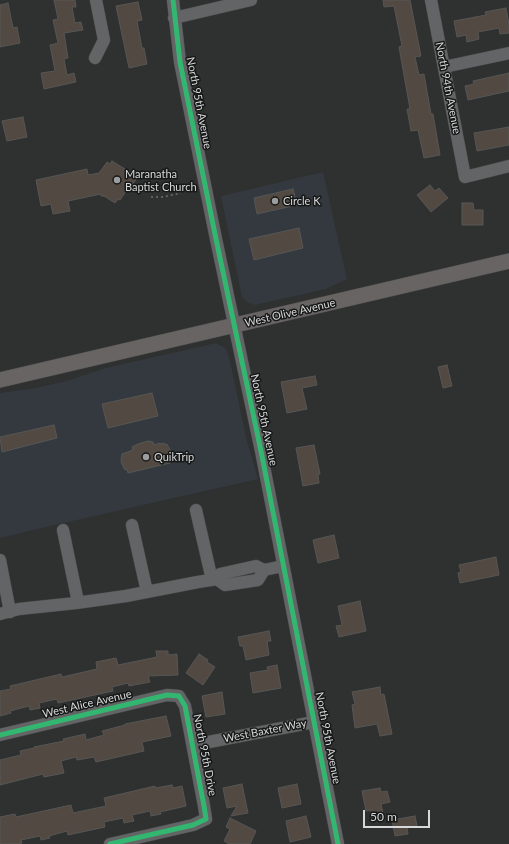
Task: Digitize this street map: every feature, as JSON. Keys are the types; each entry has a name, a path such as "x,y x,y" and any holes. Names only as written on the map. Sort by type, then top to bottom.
{"main road":[{"name":"West Olive Avenue","path":"0,380 509,261"}],"street":[{"path":"95,58 104,40 96,0"},
{"name":"North 95th Avenue","path":"173,0 180,62 261,451 338,844"},
{"path":"174,18 251,0"},
{"name":"North 94th Avenue","path":"431,0 465,177 509,166"},
{"path":"444,68 509,53"},
{"path":"196,510 215,580"},
{"path":"132,525 147,592"},
{"path":"63,530 78,602"},
{"path":"0,560 5,613 19,609 147,592 215,580 220,574 256,566 264,570 283,566"},
{"name":"West Alice Avenue","path":"0,735 168,695 179,696"},
{"name":"North 95th Drive","path":"110,844 193,825 206,819 185,706 179,696"},
{"name":"West Baxter Way","path":"193,745 314,722"}],"path":[{"path":"151,197 163,197 181,193"}],"shaded area":[{"path":"323,172 347,279 326,289 255,305 247,302 242,297 221,196"},
{"path":"216,343 225,348 229,356 246,437 258,479 0,538 0,393 36,388 66,381 106,368"}],"building":[{"path":"54,0 75,0 76,7 72,7 75,23 81,22 83,30 64,33 68,58 64,59 67,75 74,73 76,82 44,89 41,73 55,71 50,45 58,43 53,20 58,19"},
{"path":"383,0 410,0 421,56 415,57 419,75 424,74 440,155 424,158 418,130 411,131 407,109 410,109 399,47 402,46 394,6 384,7"},
{"path":"138,2 142,20 137,21 142,48 144,48 147,64 129,68 116,6"},
{"path":"8,3 13,28 17,27 20,43 0,47 0,5"},
{"path":"506,8 509,33 500,34 499,28 478,32 479,39 467,42 466,35 457,37 454,21 486,15 485,12"},
{"path":"509,73 509,91 468,100 465,86 474,84 473,81"},
{"path":"23,117 27,137 7,141 2,121"},
{"path":"509,127 509,145 477,151 474,133"},
{"path":"112,161 138,177 120,200 118,199 115,203 104,196 101,196 101,194 68,201 70,211 53,214 51,204 41,206 36,180 87,169 88,175 99,173 107,162 110,164"},
{"path":"430,185 435,191 439,188 448,198 431,212 417,195"},
{"name":"Circle K","path":"293,189 297,205 257,214 254,198"},
{"path":"462,203 473,203 474,210 483,210 483,225 462,225"},
{"name":"Circle K","path":"299,228 303,248 254,260 249,239"},
{"path":"447,365 452,386 443,388 438,367"},
{"path":"315,376 317,385 302,388 307,409 287,413 281,382"},
{"name":"QuikTrip","path":"152,393 158,416 108,428 102,404"},
{"path":"54,425 57,438 2,452 0,437"},
{"name":"QuikTrip","path":"148,441 153,442 154,445 160,443 164,443 165,445 167,444 170,450 170,463 128,473 127,469 125,470 121,462 122,454 133,450 132,447 138,444"},
{"path":"314,445 320,474 318,474 319,483 303,486 296,448"},
{"path":"334,535 339,558 318,563 313,540"},
{"path":"496,557 499,575 460,583 458,573 461,572 459,565"},
{"path":"360,601 366,631 339,637 336,626 342,625 338,606"},
{"path":"269,631 271,641 267,641 269,655 246,660 243,646 240,646 238,637"},
{"path":"156,651 168,651 168,655 177,654 178,675 148,676 150,682 129,686 128,683 112,687 113,691 58,703 57,699 39,703 40,708 30,710 29,706 10,711 11,713 0,716 0,691 11,689 10,686 61,674 62,677 97,669 96,662 116,658 118,665 157,657"},
{"path":"199,654 215,667 203,685 186,673"},
{"path":"277,665 281,688 253,693 250,673 268,670 267,667"},
{"path":"380,687 381,695 384,694 392,734 380,736 377,724 355,728 352,705 355,704 352,692"},
{"path":"222,692 225,714 206,717 202,696"},
{"path":"166,716 171,736 142,742 144,751 96,762 94,757 77,760 76,757 61,761 64,773 44,777 43,774 0,785 0,760 21,755 20,751 64,741 63,739 85,734 86,740 104,735 102,731 125,724"},
{"path":"242,784 248,813 231,816 237,806 227,808 223,788"},
{"path":"297,784 301,804 282,808 278,788"},
{"path":"172,785 173,788 182,786 186,806 160,812 161,814 151,816 150,811 132,815 134,821 124,823 123,818 104,822 105,827 68,835 67,831 41,840 40,836 21,840 22,843 17,844 0,844 0,817 15,814 16,817 71,805 73,813 106,806 104,798 155,786 155,788"},
{"path":"380,788 381,792 387,791 390,802 381,804 384,818 372,821 370,810 366,811 362,791"},
{"path":"306,816 311,837 290,842 286,821"},
{"path":"415,816 417,826 407,828 408,834 395,836 392,820"},
{"path":"230,818 256,831 250,844 229,844 224,841 230,829 226,827"}],"cycle path":[{"path":"173,0 180,62 261,451 338,844"},
{"path":"0,735 167,695 179,696 185,706 206,819 193,825 110,844"}],"place":[{"name":"Maranatha Baptist Church","path":"117,180"},
{"name":"Circle K","path":"275,201"},
{"name":"QuikTrip","path":"146,457"}]}
